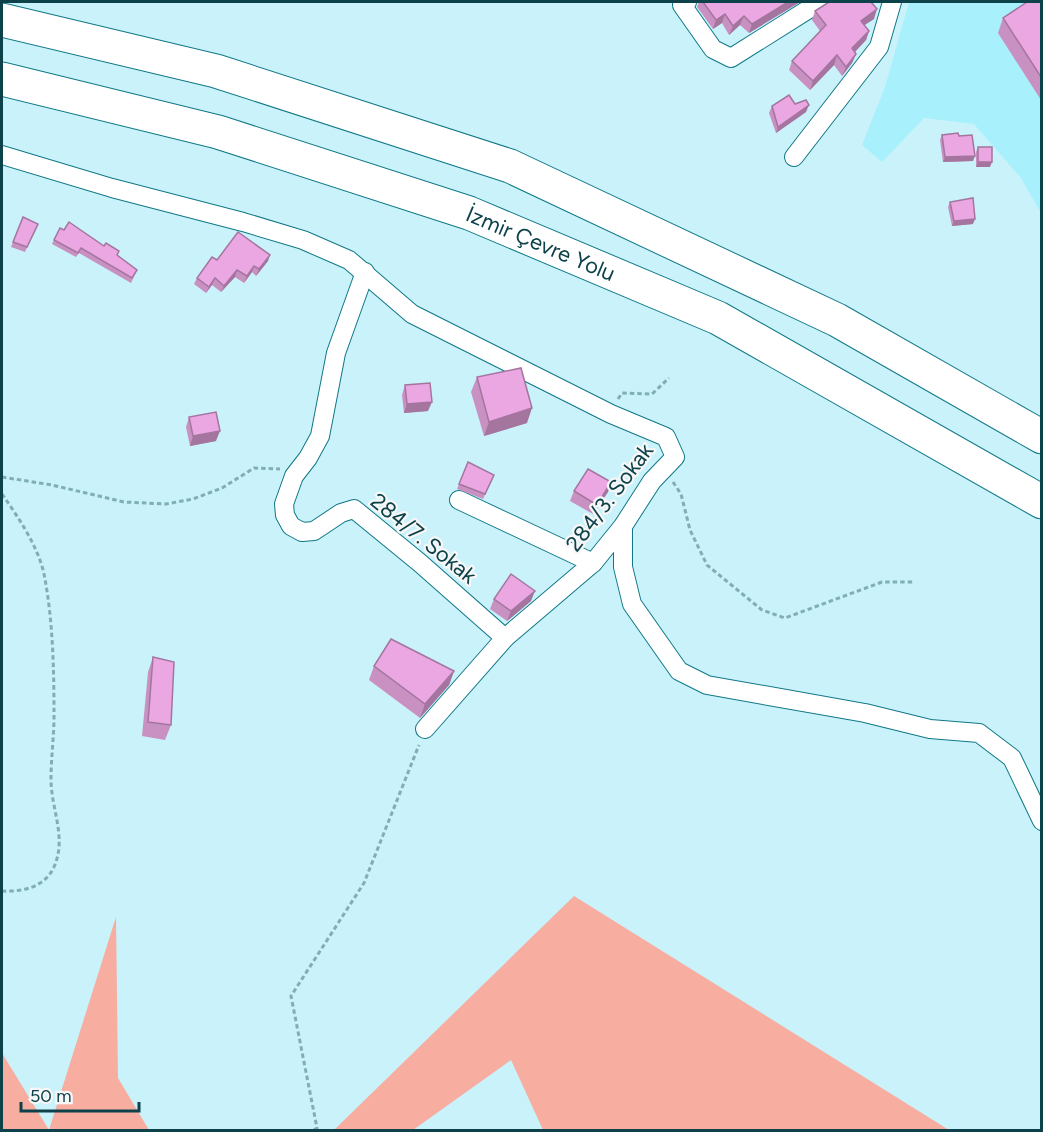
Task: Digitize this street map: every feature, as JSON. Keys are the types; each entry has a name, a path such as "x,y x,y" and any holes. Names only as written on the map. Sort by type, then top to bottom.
{"highway":[{"path":"2,20 216,71 510,166 837,320 1041,437"},
{"name":"İzmir Çevre Yolu","path":"2,79 218,132 469,213 718,318 1041,502"}],"street":[{"path":"684,3 713,49 731,58 820,2"},
{"path":"794,157 879,47 892,2"},
{"path":"2,155 303,240 349,260 412,315 611,414"},
{"name":"284/7. Sokak","path":"365,272 336,353 320,436 309,458 294,476 284,504 285,515 291,526 302,532 314,531 341,513 354,509 420,563 505,638"},
{"name":"284/3. Sokak","path":"425,729 505,638 593,563 623,526 652,481 675,457 666,437 611,414"},
{"path":"459,500 593,563"},
{"path":"623,526 623,567 633,604 679,671 707,685 865,713 930,729 979,733 1012,758 1041,820"}],"path":[{"path":"611,414 622,393 652,394 669,378"},
{"path":"2,477 52,485 124,502 166,504 193,499 222,488 254,468 280,469 294,476"},
{"path":"664,468 681,494 690,530 707,565 762,610 785,618 882,582 915,582"},
{"path":"2,494 30,541 44,573 51,641 54,716 51,782 58,818 58,855 51,872 33,888 2,891"},
{"path":"314,1131 317,1128 291,996 364,883 425,729"}],"shaded area":[{"path":"909,2 1041,2 1041,213 1021,178 974,124 924,118 882,162 862,145 885,87"},
{"path":"574,896 949,1130 543,1130 511,1060 413,1130 334,1130"},
{"path":"116,917 118,1078 149,1130 49,1130"},
{"path":"2,1053 49,1130 2,1130"}],"building":[{"path":"703,2 788,2 752,24 744,16 733,26 725,14 716,20"},
{"path":"829,2 871,2 877,9 861,21 869,31 852,48 856,54 846,67 837,55 813,81 792,61 826,25 815,11"},
{"path":"1027,2 1041,2 1041,77 1003,18"},
{"path":"789,95 795,104 806,100 809,105 778,127 772,106"},
{"path":"958,133 959,136 972,135 975,156 945,157 942,135"},
{"path":"978,147 992,147 992,162 978,162"},
{"path":"973,198 975,219 954,221 950,202"},
{"path":"23,217 38,224 27,247 13,242"},
{"path":"69,222 104,246 106,243 119,251 117,255 137,270 132,278 81,248 78,253 54,240 60,228 64,230"},
{"path":"238,232 270,255 259,269 254,266 247,276 237,270 224,286 215,278 209,287 197,278 212,257 217,260"},
{"path":"521,368 532,408 489,422 477,377"},
{"path":"430,383 432,402 407,404 405,385"},
{"path":"216,412 220,431 193,436 189,417"},
{"path":"468,462 494,475 485,494 459,484"},
{"path":"588,469 611,482 597,505 574,491"},
{"path":"511,574 535,591 511,611 494,599"},
{"path":"391,639 454,671 425,704 374,666"},
{"path":"153,657 174,662 171,725 148,722"}]}
